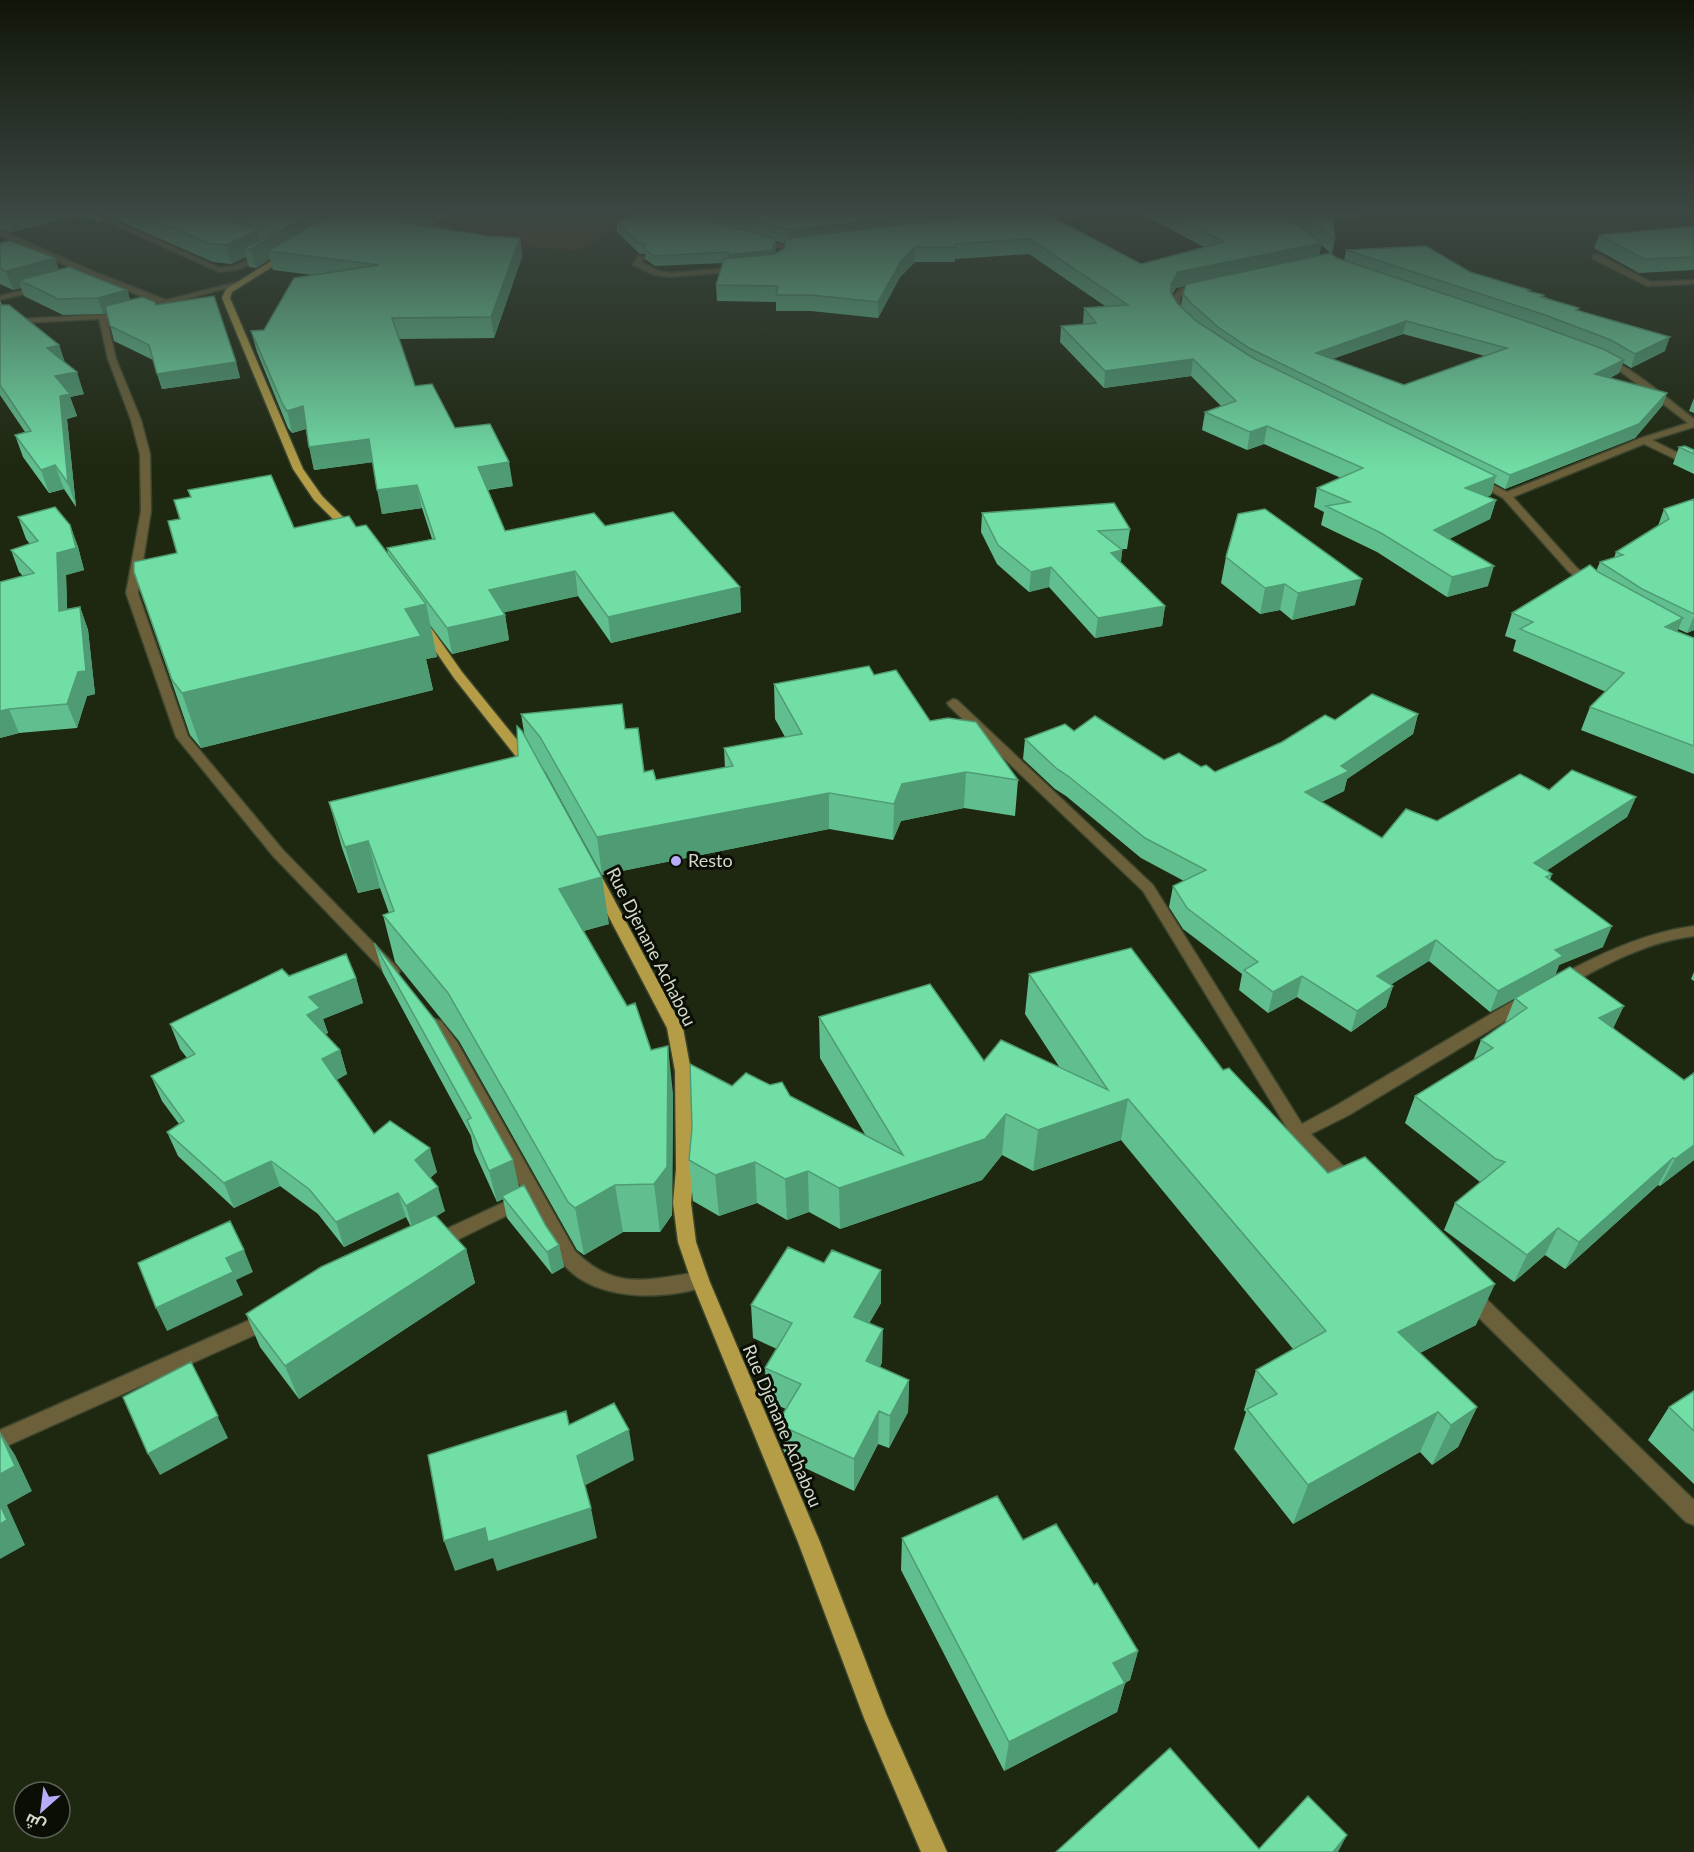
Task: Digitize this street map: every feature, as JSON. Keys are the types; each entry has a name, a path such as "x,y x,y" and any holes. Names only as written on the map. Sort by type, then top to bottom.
{"main road":[{"path":"228,297 227,302 235,315 293,457 307,484 361,542"},
{"path":"414,612 458,675 537,774"},
{"name":"Rue Djenane Achabou","path":"585,861 675,1028 683,1071 685,1169 682,1203 687,1242 700,1280 809,1542 876,1718 934,1852"}],"street":[{"path":"152,297 166,303"},
{"path":"131,312 187,297"},
{"path":"1175,297 1175,307 1188,323"},
{"path":"0,315 4,322 104,318 120,315"},
{"path":"104,318 112,359 136,420 145,454 146,511 132,592 182,737 278,853 357,933 401,982"},
{"path":"1592,354 1623,369 1694,424"},
{"path":"1507,496 1644,440 1694,424"},
{"path":"1644,440 1694,465"},
{"path":"1466,475 1507,496 1572,569 1604,595"},
{"path":"953,703 1148,888 1299,1133 1366,1198"},
{"path":"1299,1133 1343,1110 1544,991 1611,955 1648,939 1694,931"},
{"path":"422,1009 451,1046 533,1195 568,1256 580,1271 596,1280 628,1288 700,1280"},
{"path":"416,1252 533,1195"},
{"path":"1460,1286 1694,1515"},
{"path":"0,1440 288,1310"}],"building":[{"path":"55,297 100,297 98,298"},
{"path":"140,297 155,302 156,305 214,297 236,362 157,374 149,345 110,326 105,306"},
{"path":"283,297 498,297 491,317 392,318 415,386 432,384 455,428 490,424 509,462 478,467 505,531 594,513 605,526 673,512 740,587 608,617 575,571 489,590 505,615 447,628 387,548 435,539 417,485 377,490 369,439 309,447 303,406 287,411 251,331 264,330"},
{"path":"834,297 881,297 878,302"},
{"path":"1117,297 1174,297 1196,321 1253,358 1496,476 1465,488 1496,500 1434,530 1494,566 1452,577 1381,533 1326,506 1350,502 1317,488 1363,468 1267,426 1250,432 1205,412 1236,401 1193,359 1105,371 1061,326 1096,323 1084,308 1128,305"},
{"path":"1186,297 1455,297 1603,349 1624,360 1595,374 1667,393 1639,424 1510,475 1249,348 1218,327","holes":["1406,321 1507,348 1404,385 1316,353"]},
{"path":"1491,297 1542,297 1579,308 1576,310 1670,337 1635,354 1611,340"},
{"path":"0,305 9,305 59,345 47,348 77,372 55,376 70,394 60,396 68,483 55,465 41,470 15,435 31,431 0,385"},
{"path":"1685,446 1694,450 1694,454 1679,447"},
{"path":"271,475 294,528 349,516 356,527 366,525 426,604 405,609 421,636 182,693 172,680 134,572 134,562 177,553 168,521 180,519 174,500 191,497 188,490"},
{"path":"1694,499 1694,614 1642,589 1600,562 1623,555 1616,552 1669,519 1664,509"},
{"path":"1114,503 1130,529 1098,531 1122,550 1111,553 1165,606 1098,618 1051,567 1031,572 998,545 982,513"},
{"path":"55,507 70,525 76,548 57,553 59,611 80,607 86,671 78,672 67,704 0,711 0,582 34,573 11,550 38,541 18,517"},
{"path":"1265,509 1362,579 1298,593 1285,584 1265,588 1226,557 1238,514"},
{"path":"1590,565 1598,572 1683,618 1665,627 1694,638 1694,746 1590,707 1624,673 1520,629 1533,622 1512,613"},
{"path":"869,666 874,675 896,670 930,721 948,718 976,722 1018,780 966,772 902,784 894,804 829,793 597,837 540,737 521,714 622,704 625,729 638,728 644,772 653,770 656,780 733,766 724,748 802,734 774,684"},
{"path":"1372,694 1418,714 1341,766 1349,771 1305,792 1382,838 1406,809 1437,821 1520,774 1549,790 1572,770 1636,797 1534,863 1552,874 1546,877 1612,926 1555,950 1563,956 1498,991 1436,940 1377,976 1393,986 1357,1011 1302,976 1273,992 1244,970 1258,962 1187,908 1173,886 1206,870 1145,838 1057,769 1025,739 1065,724 1074,731 1095,716 1164,760 1179,753 1201,767 1206,765 1215,772 1282,742 1325,715 1335,720"},
{"path":"517,726 522,731 602,877 559,889 627,1006 635,1003 651,1050 668,1046 667,1167 654,1184 615,1185 575,1208 568,1202 448,993 383,915 394,911 368,841 345,847 329,802 518,756"},
{"path":"374,943 435,1020 513,1160 489,1171 467,1120 471,1118"},
{"path":"1131,948 1223,1070 1229,1068 1328,1173 1365,1157 1495,1284 1398,1332 1477,1407 1451,1425 1438,1412 1308,1485 1247,1409 1277,1394 1256,1370 1326,1331 1128,1099 1038,1130 1006,1114 985,1139 839,1188 808,1171 785,1179 755,1162 715,1175 689,1160 692,1128 690,1064 732,1086 746,1073 770,1085 782,1082 790,1096 903,1155 819,1017 930,984 984,1061 1001,1040 1108,1090 1029,974"},
{"path":"346,954 356,978 309,997 320,1008 307,1015 340,1050 322,1059 374,1134 390,1121 430,1148 415,1160 438,1187 406,1206 398,1193 336,1222 309,1189 271,1161 224,1183 167,1132 184,1121 151,1076 195,1054 170,1024 282,969 289,976"},
{"path":"1570,967 1624,1006 1599,1018 1684,1080 1694,1073 1694,1145 1675,1159 1673,1158 1579,1242 1558,1228 1527,1255 1455,1203 1505,1162 1496,1159 1415,1096 1493,1048 1481,1040 1527,1008 1515,998"},
{"path":"524,1185 559,1245 547,1252 502,1196"},
{"path":"435,1215 466,1249 285,1366 246,1314 321,1267"},
{"path":"230,1221 244,1250 226,1258 233,1272 156,1308 138,1263"},
{"path":"788,1247 824,1263 832,1250 881,1270 854,1317 883,1329 866,1361 909,1380 890,1416 879,1411 854,1459 786,1428 781,1417 801,1384 765,1368 792,1323 751,1305"},
{"path":"191,1362 218,1416 148,1454 123,1397"},
{"path":"1694,1391 1694,1431 1669,1407"},
{"path":"614,1403 629,1430 577,1456 591,1508 488,1542 485,1528 444,1541 428,1455 566,1411 569,1425"},
{"path":"0,1433 15,1466 0,1474"},
{"path":"997,1496 1023,1540 1056,1524 1094,1585 1097,1583 1138,1651 1113,1663 1125,1683 1009,1742 902,1538"},
{"path":"0,1505 7,1520 0,1524"},
{"path":"1170,1748 1259,1849 1308,1796 1347,1835 1333,1852 1056,1852"}],"place":[{"name":"Resto","path":"676,861"}]}
